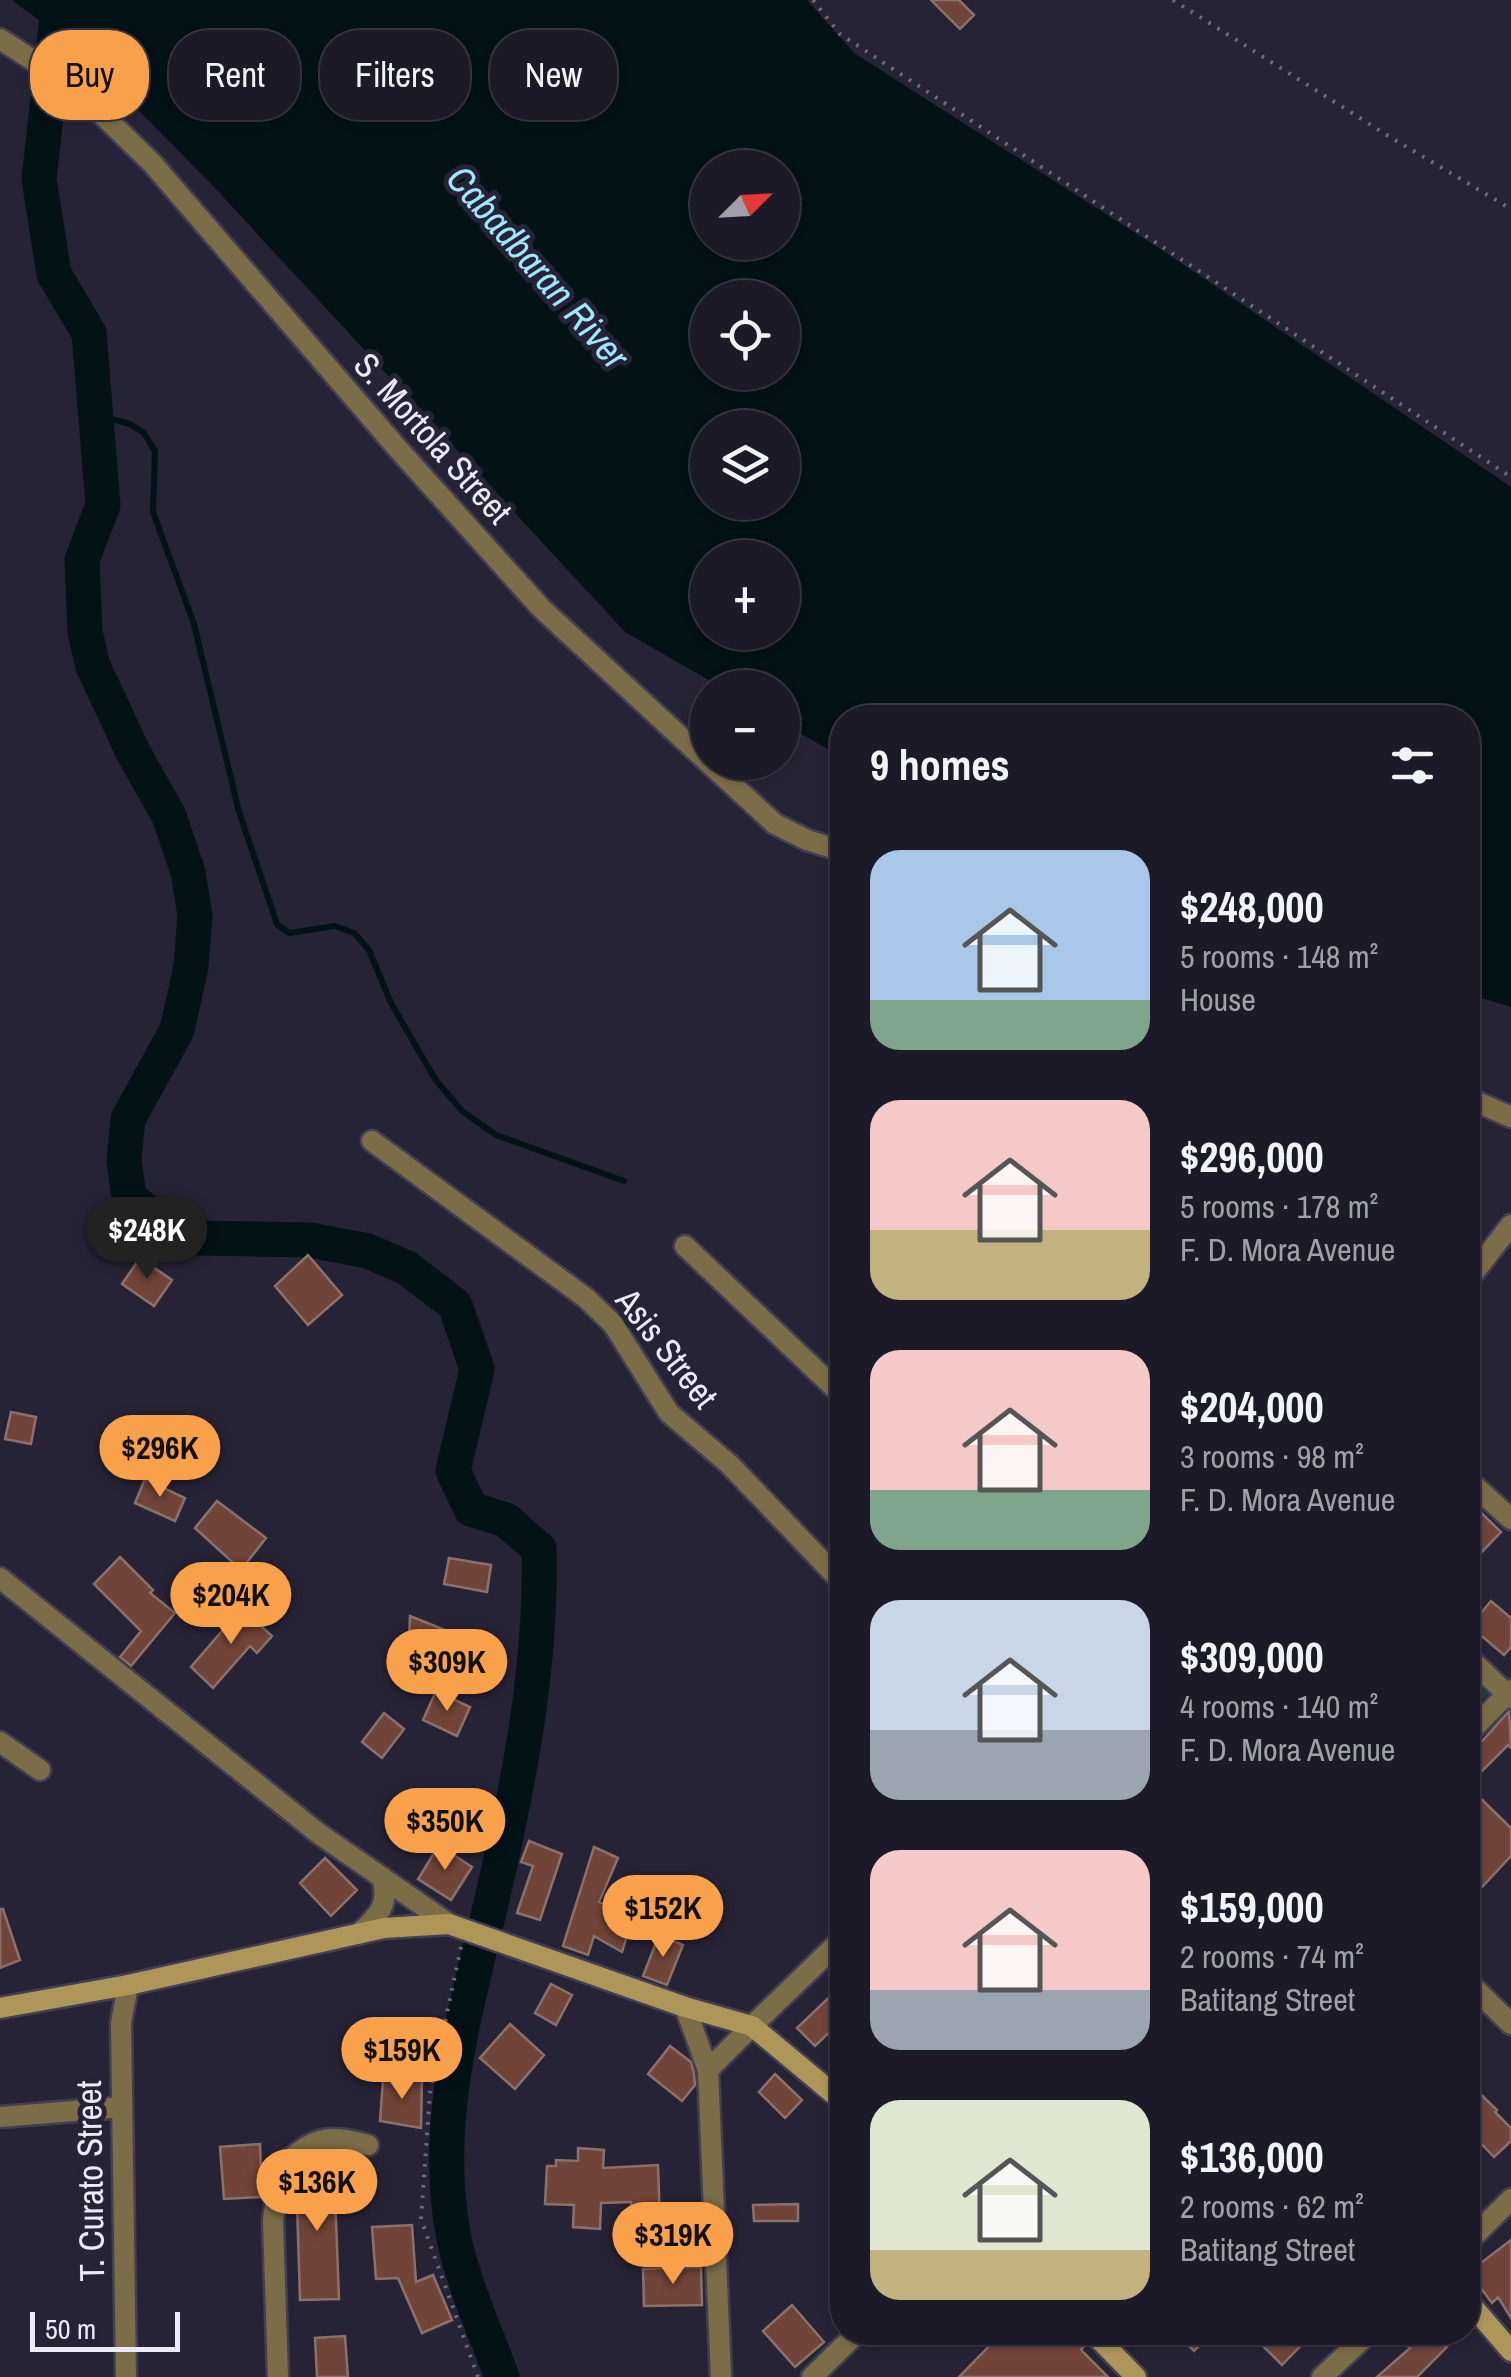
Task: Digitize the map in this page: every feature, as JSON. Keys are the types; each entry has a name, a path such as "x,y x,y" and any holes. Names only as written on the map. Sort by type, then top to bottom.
{"main road":[{"path":"0,2008 128,1985 384,1928 468,1930 685,2007 752,2026 830,2091"},
{"path":"1480,2315 1511,2352"},
{"path":"1105,2345 1136,2377"}],"street":[{"name":"S. Mortola Street","path":"5,43 72,86 152,163 541,608 775,824 830,847"},
{"path":"1480,1103 1511,1117"},
{"name":"Asis Street","path":"372,1141 586,1298 613,1324 670,1413 730,1464 830,1569"},
{"path":"1480,1265 1511,1225"},
{"path":"685,1246 830,1384"},
{"path":"1480,1491 1511,1519"},
{"path":"0,1578 318,1833 468,1930"},
{"path":"1480,1668 1510,1694 1480,1723"},
{"path":"0,1742 40,1770"},
{"path":"359,1934 384,1908 382,1877"},
{"path":"708,2070 830,1951"},
{"name":"T. Curato Street","path":"126,2377 120,2023 128,1985"},
{"path":"99,1990 120,2023"},
{"path":"1480,1993 1510,2020"},
{"path":"685,2007 708,2070 721,2377"},
{"path":"0,2117 122,2106"},
{"path":"278,2377 273,2221 280,2167 305,2147 333,2136 368,2145"},
{"path":"1480,2230 1511,2199"},
{"path":"812,2377 845,2345"},
{"path":"1322,2377 1356,2345"}],"path":[{"path":"813,0 840,34 1511,476"},
{"path":"1174,0 1390,138 1511,208"},
{"path":"468,1930 430,2093 421,2219 478,2377"}],"green space":[{"path":"1480,1684 1489,1693 1480,1702"}],"water":[{"name":"Cabadbaran River","path":"12,0 807,0 854,53 1162,250 1511,487 1511,1007 1480,998 1480,705 830,705 830,751 800,733 800,670 691,670 625,632 148,120 149,30 52,30"}],"building":[{"path":"931,0 959,0 974,15 960,29"},
{"path":"308,1255 342,1295 308,1325 275,1286"},
{"path":"140,1258 172,1280 154,1306 122,1284"},
{"path":"11,1412 36,1417 31,1444 5,1439"},
{"path":"145,1479 185,1498 175,1521 135,1503"},
{"path":"217,1501 266,1538 241,1570 195,1528"},
{"path":"1480,1512 1501,1532 1480,1554"},
{"path":"120,1557 153,1590 150,1593 175,1613 131,1666 120,1657 141,1631 94,1584"},
{"path":"449,1558 491,1565 487,1592 444,1584"},
{"path":"1491,1601 1511,1618 1511,1647 1504,1655 1480,1635 1480,1614"},
{"path":"239,1606 272,1636 257,1653 250,1646 213,1688 191,1667"},
{"path":"410,1616 445,1630 437,1652 409,1641"},
{"path":"436,1691 470,1707 457,1736 423,1720"},
{"path":"1509,1711 1511,1748 1508,1745 1480,1773 1480,1744"},
{"path":"384,1713 404,1729 382,1758 362,1742"},
{"path":"1480,1798 1511,1828 1511,1856 1480,1889"},
{"path":"529,1841 562,1854 540,1920 517,1913 533,1866 521,1862"},
{"path":"439,1845 472,1867 451,1900 418,1879"},
{"path":"594,1847 618,1858 599,1902 634,1913 622,1952 594,1936 588,1955 563,1946"},
{"path":"325,1858 357,1890 331,1916 300,1883"},
{"path":"0,1909 20,1960 0,1968"},
{"path":"659,1935 683,1945 667,1985 643,1976"},
{"path":"551,1984 572,1995 556,2025 535,2013"},
{"path":"830,1996 830,2032 815,2046 797,2028"},
{"path":"510,2024 544,2055 515,2089 480,2058"},
{"path":"670,2046 691,2062 694,2073 695,2085 682,2101 648,2074"},
{"path":"775,2074 802,2100 785,2118 759,2092"},
{"path":"422,2078 421,2128 380,2121 383,2080"},
{"path":"1480,2094 1511,2128 1511,2141 1494,2157 1480,2142"},
{"path":"260,2144 262,2197 224,2199 220,2147"},
{"path":"578,2148 604,2150 603,2168 658,2165 660,2220 632,2221 631,2202 601,2203 600,2229 573,2227 574,2205 545,2204 547,2166 556,2166 556,2160 578,2161"},
{"path":"334,2167 339,2299 300,2300 296,2172 301,2168"},
{"path":"798,2204 798,2221 754,2221 753,2205"},
{"path":"412,2225 416,2282 433,2275 452,2320 422,2333 398,2278 376,2279 372,2227"},
{"path":"1511,2240 1511,2318 1498,2297 1492,2303 1480,2287 1480,2264"},
{"path":"701,2267 702,2305 644,2306 643,2269"},
{"path":"792,2305 824,2342 795,2367 763,2331"},
{"path":"345,2336 348,2377 317,2377 315,2338"},
{"path":"990,2345 1085,2345 1081,2350 1108,2377 959,2377"},
{"path":"1262,2345 1301,2345 1282,2365"},
{"path":"1406,2345 1447,2347 1417,2377 1377,2377 1410,2348"}],"waterway":[{"path":"59,0 39,179 54,274 89,333 103,505 82,560 85,632 93,666 133,752 169,816 188,872 195,915 191,967 177,1030 128,1119 124,1160 129,1197 163,1225 199,1238 310,1240 368,1251 407,1268 455,1305 477,1369 453,1471 471,1509 506,1520 539,1549 537,1637 527,1723 512,1810 455,2063 447,2148 448,2190 457,2251 502,2377"},
{"path":"97,415 130,424 144,433 155,451 153,512 194,624 239,812 277,924 289,933 335,926 354,933 369,950 391,1003 435,1079 462,1111 496,1135 624,1181"}]}
